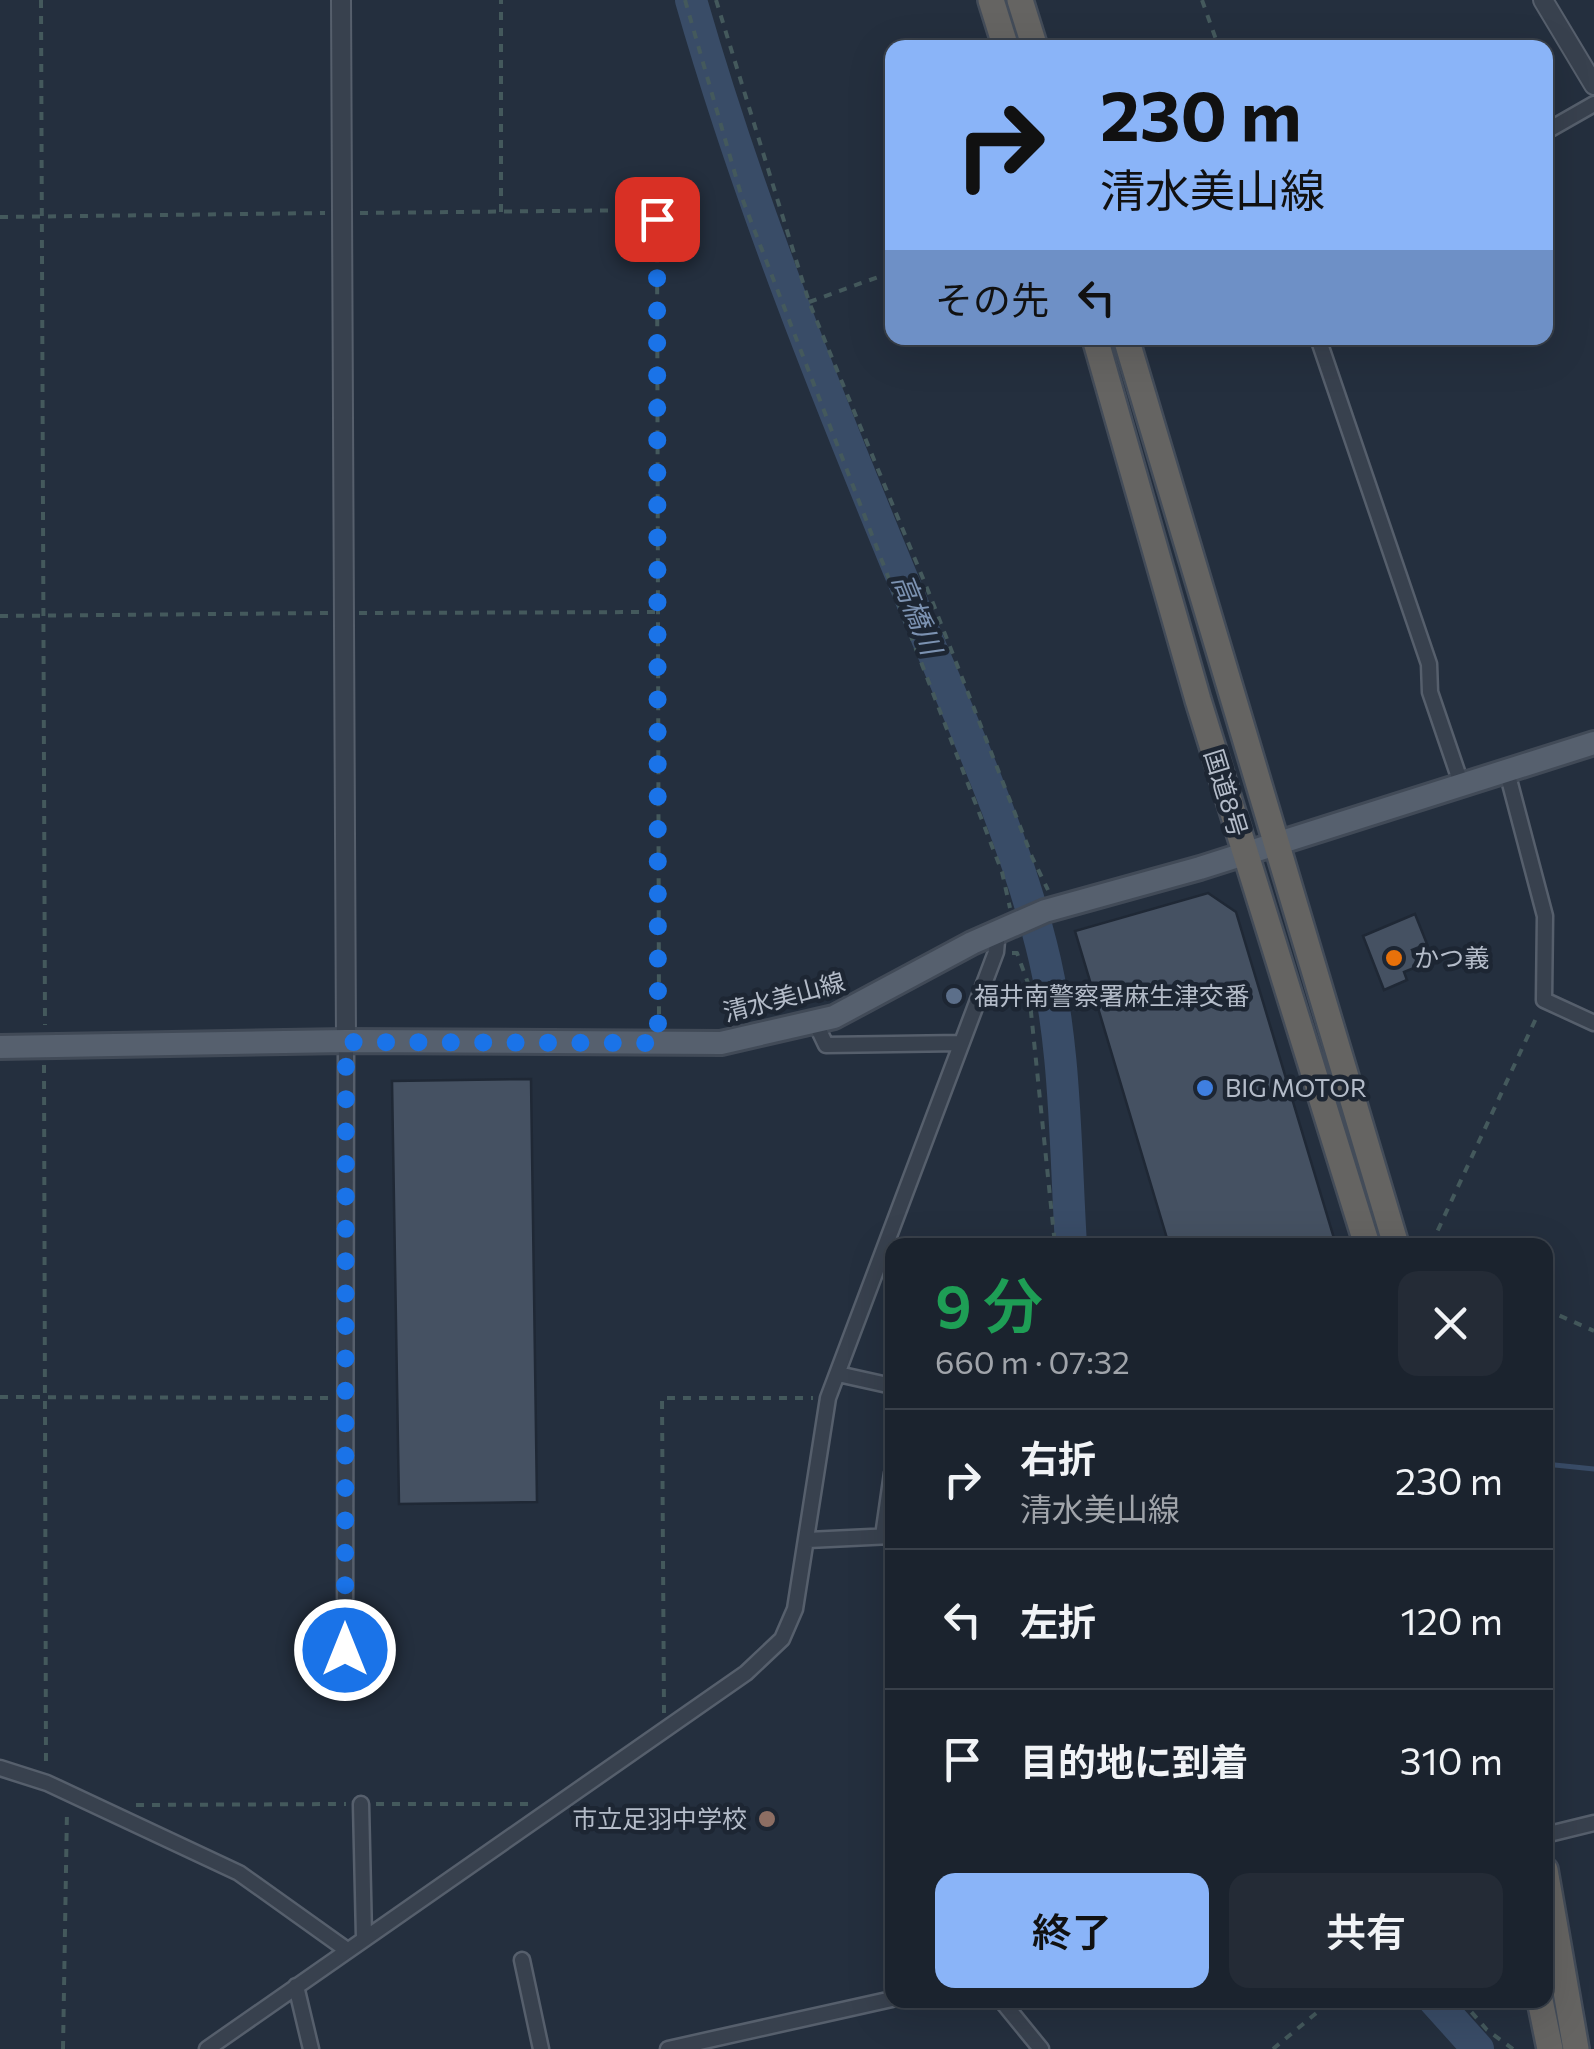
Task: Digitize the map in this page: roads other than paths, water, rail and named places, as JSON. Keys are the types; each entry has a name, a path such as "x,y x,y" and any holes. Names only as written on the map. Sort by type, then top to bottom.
{"highway":[{"path":"991,0 1004,40"},
{"path":"1020,0 1032,40"},
{"name":"国道8号","path":"1097,345 1198,700 1365,1238"},
{"name":"国道8号","path":"1128,345 1394,1238"},
{"path":"1553,1916 1576,2049"},
{"path":"1542,2008 1550,2049"}],"main road":[{"name":"清水美山線","path":"0,1047 346,1042 721,1044 815,1022 874,999 1051,909 1245,853 1594,743"}],"street":[{"path":"340,0 345,1650"},
{"path":"1543,0 1594,84"},
{"path":"1553,127 1594,104"},
{"path":"1320,345 1430,664 1430,692 1462,786"},
{"path":"1507,772 1545,916 1544,1000 1594,1023"},
{"path":"889,1238 1002,935"},
{"path":"815,1022 826,1045 961,1043"},
{"path":"207,2049 746,1673 782,1639 795,1609 828,1398 885,1248"},
{"path":"838,1374 885,1384"},
{"path":"808,1540 885,1536"},
{"path":"0,1768 46,1783 239,1873 348,1950"},
{"path":"361,1804 364,1937"},
{"path":"1553,1833 1594,1823"},
{"path":"522,1960 541,2049"},
{"path":"296,1986 311,2049"},
{"path":"668,2049 885,2001"},
{"path":"1008,2008 1041,2049"}],"waterway":[{"name":"高橋川","path":"691,0 738,150 791,298 980,765 1028,899 1055,1018 1071,1238"},
{"path":"1553,1465 1594,1469"},
{"name":"高橋川","path":"1441,2008 1478,2049"}],"place":[{"name":"かつ義","path":"1394,958"},
{"name":"福井南警察署麻生津交番","path":"954,996"},
{"name":"BIG MOTOR","path":"1205,1088"},
{"name":"市立足羽中学校","path":"767,1819"}]}
